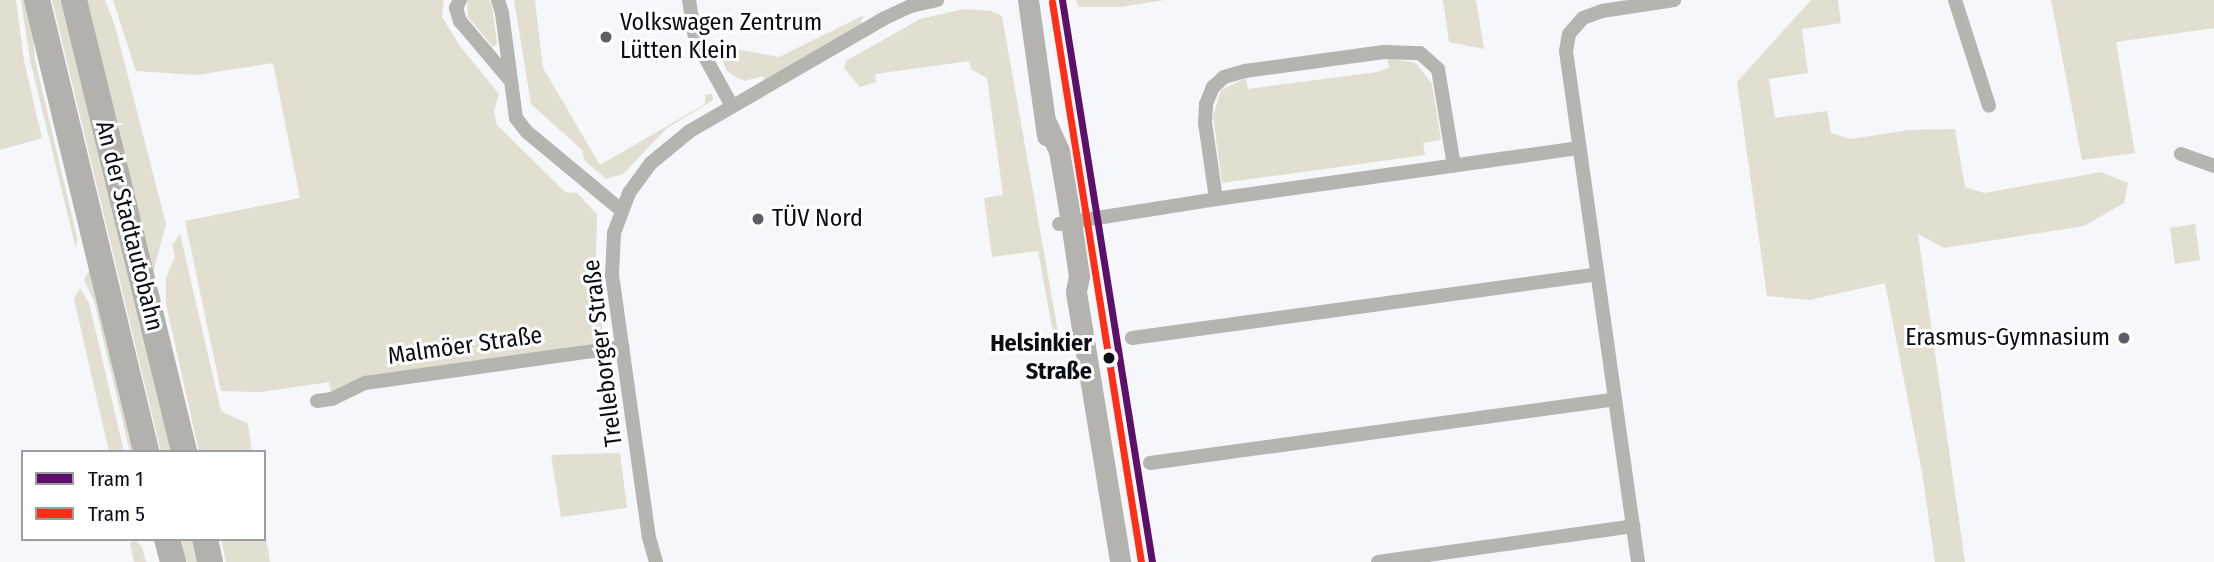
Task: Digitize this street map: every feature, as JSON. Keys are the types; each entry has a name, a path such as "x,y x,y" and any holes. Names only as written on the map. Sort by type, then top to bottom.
{"highway":[{"name":"An der Stadtautobahn","path":"37,0 146,450"},
{"name":"An der Stadtautobahn","path":"74,0 184,450"},
{"path":"168,541 173,562"},
{"path":"205,541 210,562"}],"main road":[{"path":"1028,0 1047,124 1059,151 1065,223 1079,276 1076,292 1120,562"}],"street":[{"path":"460,0 456,8 460,21 509,79"},
{"path":"498,0 516,118 527,132 621,210"},
{"path":"689,0 695,39 732,106"},
{"name":"Trelleborger Straße","path":"656,562 649,538 612,276 614,233 621,210 638,178 670,145 885,18 911,6 937,0"},
{"path":"1638,562 1566,51 1569,34 1583,18 1602,11 1674,0"},
{"path":"1955,0 1989,106"},
{"path":"1216,199 1205,122 1206,104 1213,87 1224,78 1245,71 1384,52 1420,53 1438,69 1454,166"},
{"path":"1065,223 1580,148"},
{"path":"2181,154 2214,166"},
{"path":"1132,338 1597,274"},
{"name":"Malmöer Straße","path":"317,401 332,399 365,383 622,347"},
{"path":"1150,463 1615,399"},
{"path":"1378,562 1633,526"}],"shaded area":[{"path":"0,0 16,0 24,61 42,138 0,150"},
{"path":"21,0 29,0 35,60 77,237 76,249 30,60"},
{"path":"52,0 62,0 171,450 161,450"},
{"path":"87,0 105,0 115,26 166,224 153,273"},
{"path":"113,0 444,0 442,17 460,46 499,94 494,111 497,125 565,192 577,193 597,214 596,257 603,342 359,380 331,393 329,382 261,392 221,391 185,221 300,198 273,63 197,75 136,71"},
{"path":"467,0 489,0 497,44 493,47 468,17"},
{"path":"514,0 535,0 543,68 600,165 705,104 705,95 712,94 713,100 666,129 623,174 606,179 584,160 582,150 531,104"},
{"path":"1076,0 1165,0 1120,7 1078,7"},
{"path":"1443,0 1476,0 1484,49 1449,42"},
{"path":"1811,0 1838,0 1841,23 1802,29 1808,73 1769,79 1775,118 1827,111 1831,133 1851,139 1909,130 1955,129 1965,187 1984,193 2101,172 2128,183 2124,203 2084,226 1944,248 1918,234 1965,562 1935,562 1922,472 1885,283 1809,300 1767,296 1737,82"},
{"path":"2051,0 2214,0 2214,28 2116,42 2135,153 2082,160"},
{"path":"964,9 991,11 1002,16 1060,343 1055,344 1038,251 992,257 984,198 1003,195 987,78 971,69 969,61 875,74 876,82 860,87 844,68 846,61 920,19"},
{"path":"864,15 859,27 765,81 763,76 744,81 734,76 727,71 720,56 730,48 779,57"},
{"path":"1387,58 1416,63 1432,84 1441,140 1423,143 1425,155 1222,183 1213,116 1221,90 1246,78 1248,89 1377,72 1389,68"},
{"path":"2195,224 2200,260 2175,264 2170,228"},
{"path":"180,234 221,411 248,424 252,450 199,450 166,304 166,278 175,256 172,245"},
{"path":"92,265 137,450 130,450 94,301 84,280"},
{"path":"80,288 89,303 124,450 109,450 74,299"},
{"path":"620,453 627,508 561,517 551,455"},
{"path":"266,538 270,562 226,562 221,541 266,541"},
{"path":"136,541 142,547 146,562 134,562 130,544"},
{"path":"182,541 191,541 196,562 187,562"}],"tram line":[{"name":"1","path":"1062,0 1152,562"},
{"name":"5","path":"1052,2 1141,562"}],"place":[{"name":"Volkswagen Zentrum Lütten Klein","path":"606,37"},
{"name":"TÜV Nord","path":"758,219"},
{"name":"Erasmus-Gymnasium","path":"2124,338"},
{"name":"Helsinkier Straße","path":"1109,358"}]}
